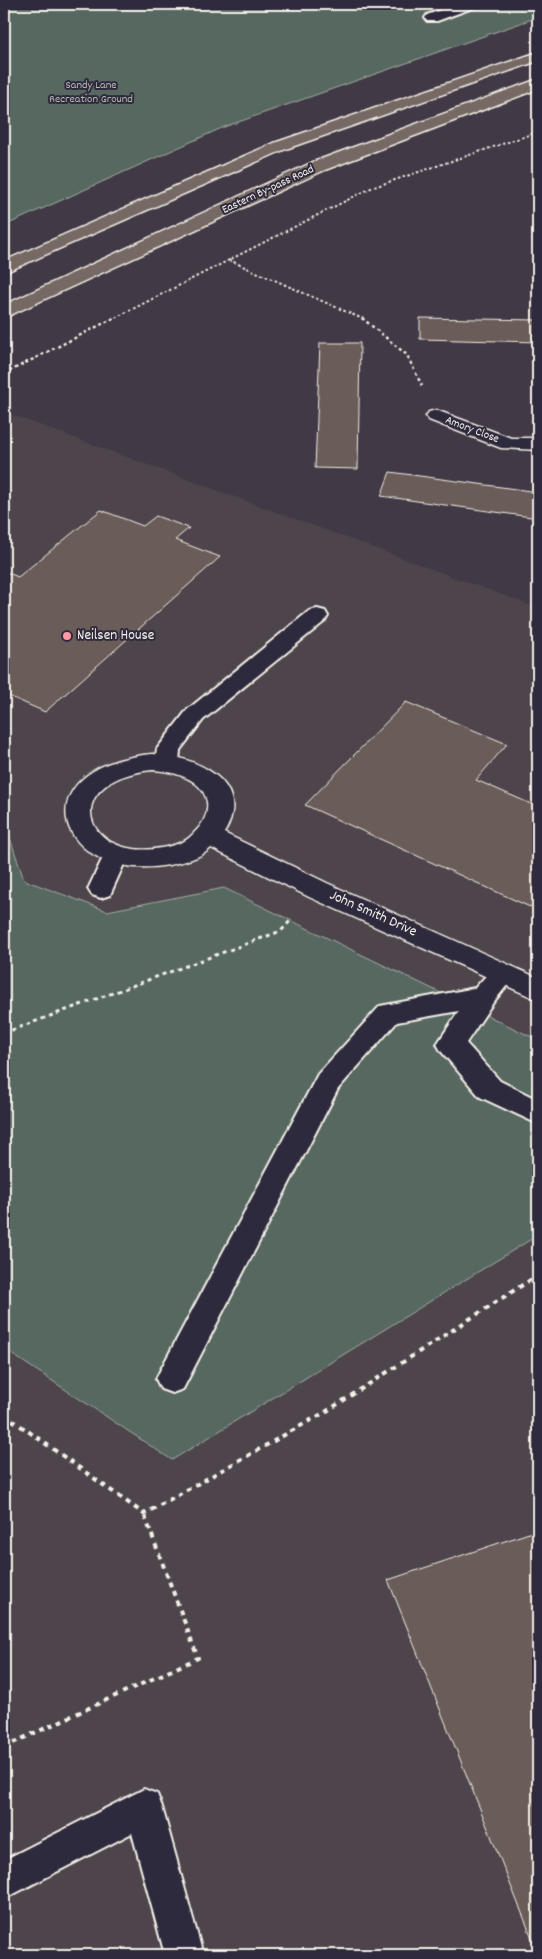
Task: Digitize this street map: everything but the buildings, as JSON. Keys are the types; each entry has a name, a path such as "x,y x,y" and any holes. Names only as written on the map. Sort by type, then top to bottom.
{"highway":[{"path":"4,268 280,146 538,56"},
{"name":"Eastern By-pass Road","path":"4,312 319,166 538,84"}],"street":[{"name":"Amory Close","path":"436,416 508,444 538,444"},
{"path":"168,762 197,772 212,785 220,801 220,817 209,836 191,849 168,857 140,859 116,855 96,845 82,830 78,816 80,799 92,784 109,772 128,765 168,762"},
{"name":"John Smith Drive","path":"209,836 318,890 538,990"}],"lane":[{"path":"432,18 470,4"},
{"path":"168,762 169,749 195,715 317,616"},
{"path":"100,889 116,855"},
{"path":"503,974 483,997 451,1044 490,1089 538,1113"},
{"path":"172,1378 328,1082 389,1013 483,997"},
{"path":"4,1880 144,1807 184,1955"}],"path":[{"path":"4,374 371,188 538,132"},
{"path":"229,260 366,320 407,355 436,416"},
{"path":"4,1033 281,931 318,890"},
{"path":"144,1514 327,1411 538,1275"},
{"path":"4,1414 144,1514 198,1658 4,1747"}],"shaded area":[{"path":"4,412 538,608 538,1955 4,1955"}],"green space":[{"name":"Sandy Lane Recreation Ground","path":"4,4 538,4 538,17 224,127 4,226"},
{"path":"4,820 24,880 107,911 224,888 538,1040 538,1235 172,1460 4,1349"}],"place":[{"name":"Neilsen House","path":"67,636"}]}
